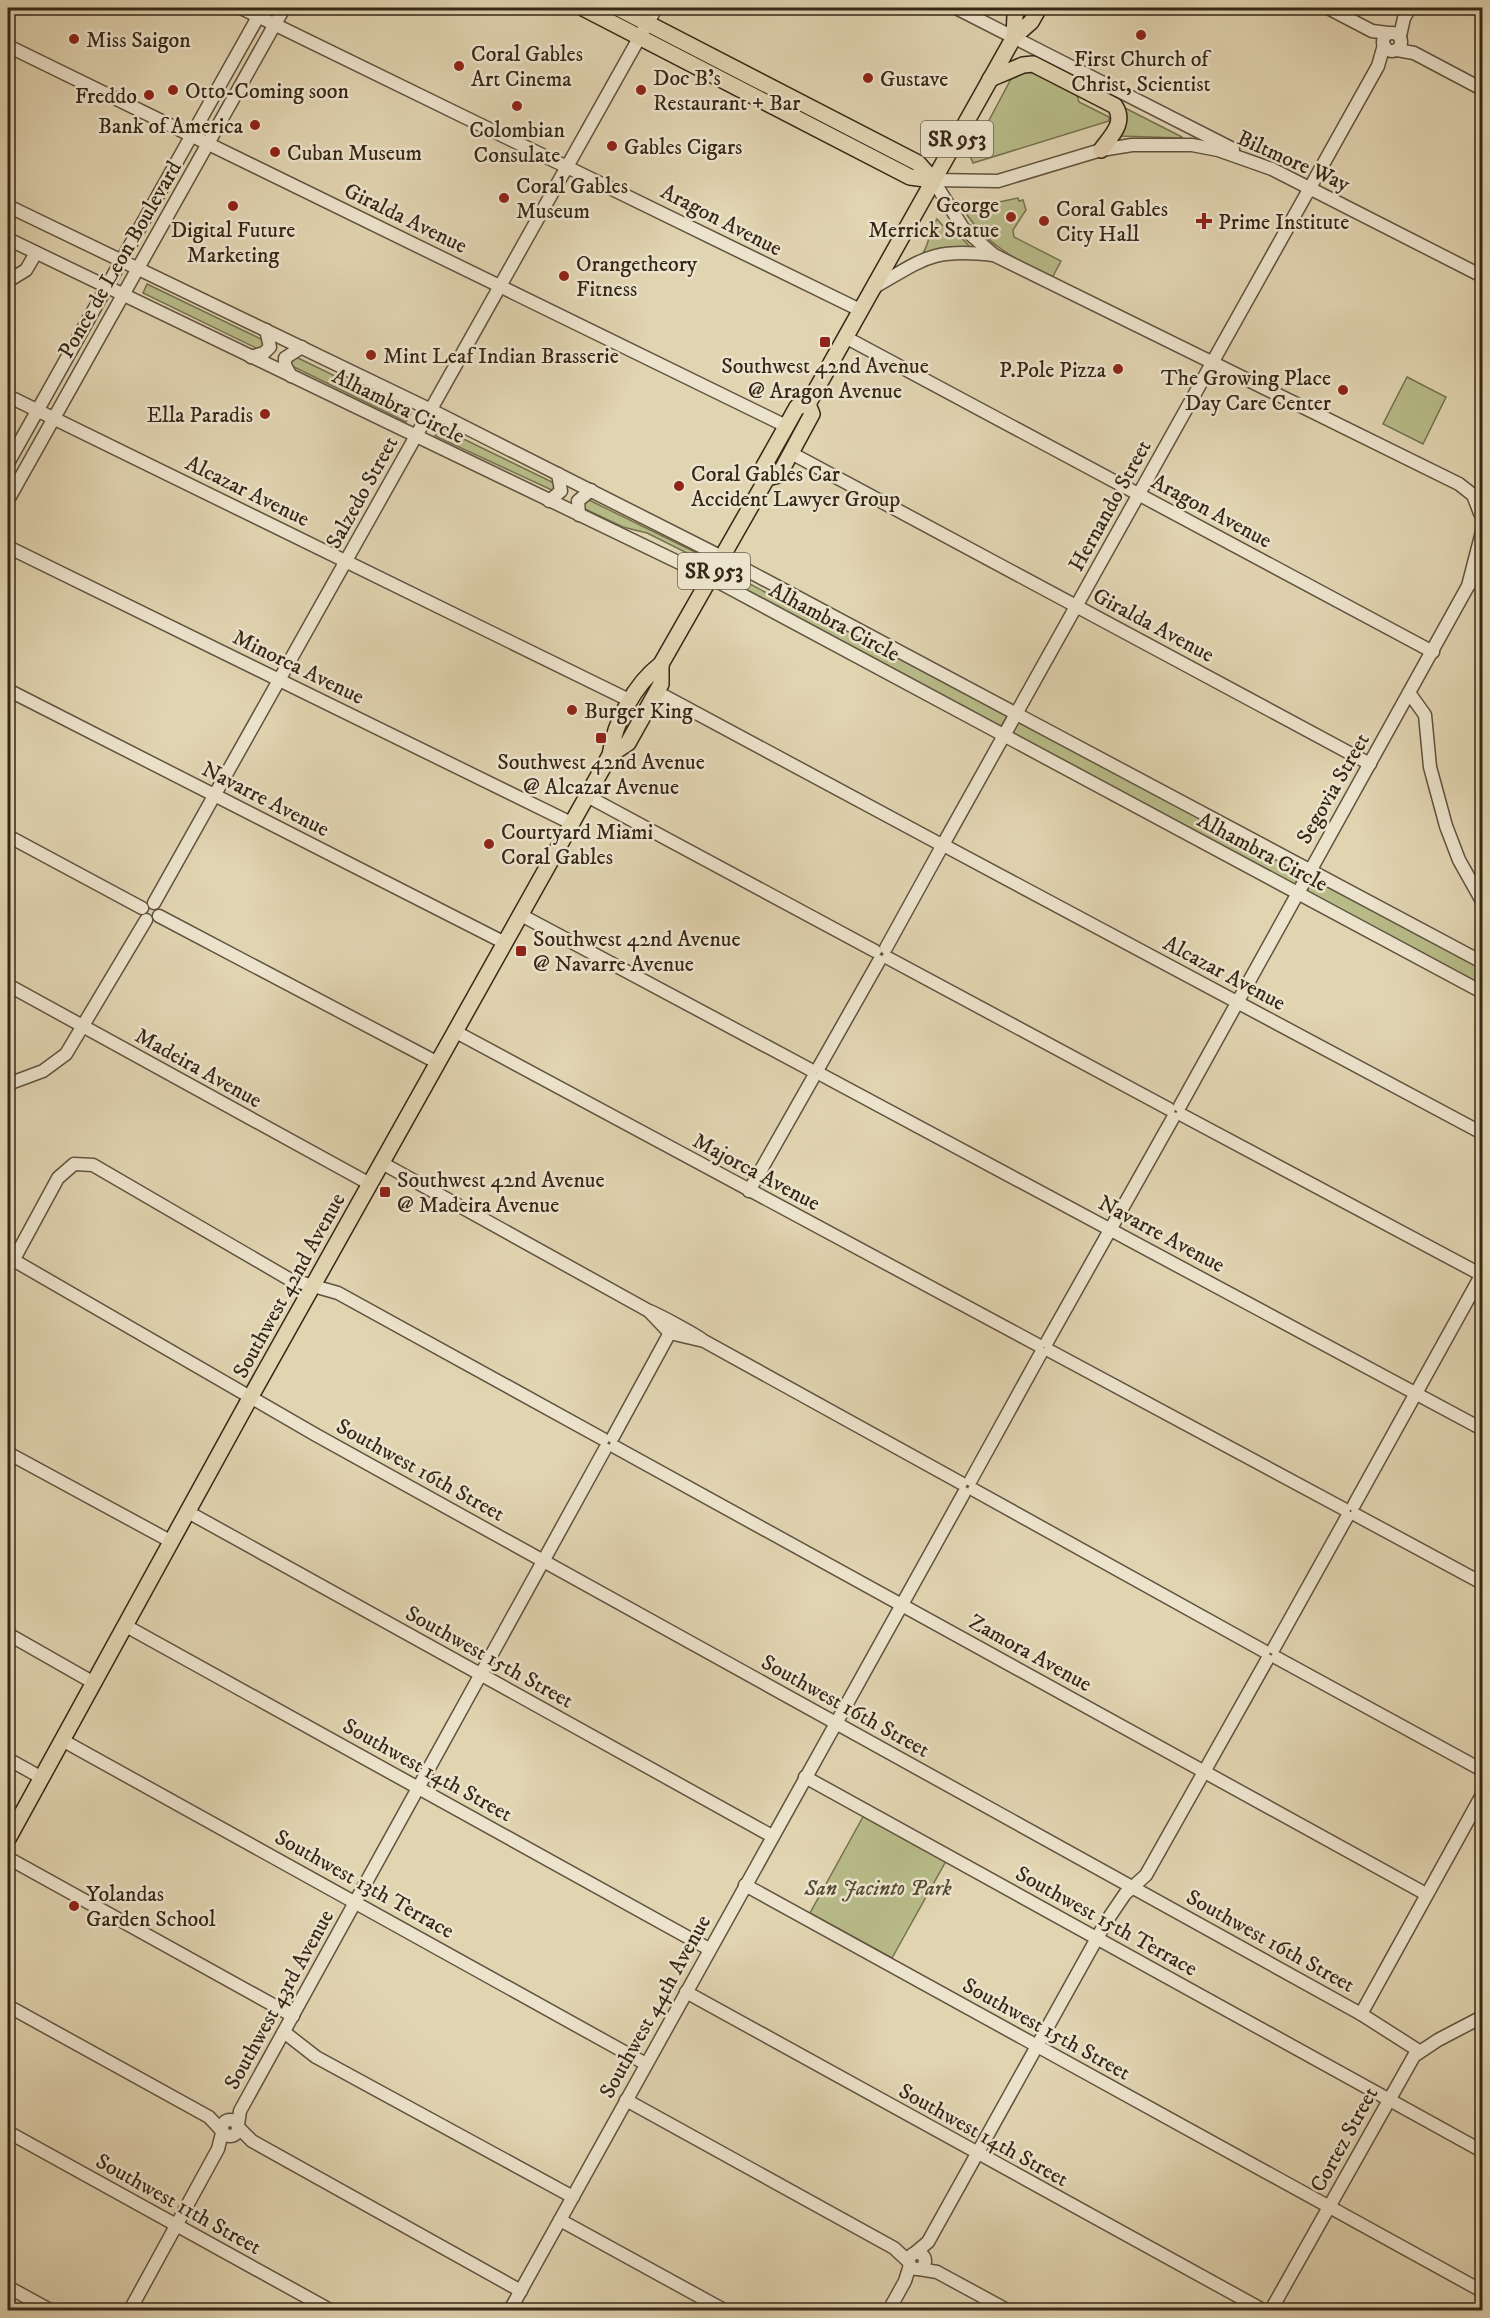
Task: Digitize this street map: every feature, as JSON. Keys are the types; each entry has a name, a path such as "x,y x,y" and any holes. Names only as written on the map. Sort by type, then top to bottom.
{"main road":[{"path":"583,8 910,177 933,180"},
{"path":"618,8 918,163 933,180"},
{"name":"Southwest 42nd Avenue","path":"1014,37 1015,15 1019,8"},
{"name":"Southwest 42nd Avenue","path":"773,476 764,466 786,426 797,407 808,404 1014,37 1030,22 1039,8"},
{"path":"990,79 1023,65 1033,64 1115,106 1119,113 1119,125 1101,150"},
{"name":"Southwest 42nd Avenue","path":"8,1839 250,1398 610,755 614,733 644,677 661,664 722,557 773,476 791,453 812,414 808,404"},
{"name":"Southwest 42nd Avenue","path":"610,755 628,743 657,692 661,684 661,664"},
{"path":"628,743 623,735 632,718 631,701"}],"street":[{"name":"Aragon Avenue","path":"241,8 261,12 275,24 860,310"},
{"name":"Ponce de Leon Boulevard","path":"8,500 284,8"},
{"name":"Salzedo Street","path":"8,1084 52,1066 66,1054 84,1028 147,910 214,796 656,8"},
{"path":"956,8 1272,169"},
{"path":"1328,8 1482,90"},
{"name":"Ponce de Leon Boulevard","path":"8,463 261,12"},
{"path":"1392,41 1407,13"},
{"name":"Hernando Street","path":"750,1191 1392,41"},
{"name":"Giralda Avenue","path":"8,46 786,426"},
{"name":"Biltmore Way","path":"933,180 998,181 1101,150 1143,145 1192,145 1218,150 1272,169 1482,276"},
{"path":"933,180 963,228 994,255 1459,484 1473,495 1481,511 1482,532"},
{"name":"Alhambra Circle","path":"8,206 431,410 722,557 1482,962"},
{"name":"Alhambra Circle","path":"8,238 123,296 711,578 1482,992"},
{"path":"872,289 927,257 960,252 994,255"},
{"path":"8,281 26,270 36,253"},
{"path":"251,357 264,353 270,347 266,330"},
{"name":"Aragon Avenue","path":"845,337 1433,652"},
{"path":"291,376 285,365 285,358 302,347"},
{"name":"Alcazar Avenue","path":"8,396 631,701"},
{"name":"Giralda Avenue","path":"791,453 1370,764"},
{"path":"549,501 561,491 558,474"},
{"path":"579,515 578,501 591,490"},
{"name":"Segovia Street","path":"835,1723 1433,652 1468,586 1482,532"},
{"name":"Minorca Avenue","path":"8,547 571,823"},
{"name":"Segovia Street","path":"1468,586 1482,571"},
{"name":"Navarre Avenue","path":"8,690 505,943"},
{"name":"Alcazar Avenue","path":"657,692 1482,1133"},
{"path":"1407,698 1423,710 1430,767 1446,826 1459,860 1482,901"},
{"path":"587,796 1482,1275 1146,1875 1119,1902 1097,1938 889,2310"},
{"path":"8,836 147,910 158,907 159,916 438,1063"},
{"name":"Navarre Avenue","path":"521,915 1482,1429"},
{"name":"Madeira Avenue","path":"8,985 370,1184"},
{"name":"Majorca Avenue","path":"456,1032 1482,1583"},
{"path":"382,1163 649,1311 671,1329 704,1341 1482,1770"},
{"name":"Zamora Avenue","path":"10,1259 58,1178 74,1164 98,1168 289,1279 338,1293 1426,1894"},
{"name":"Southwest 16th Street","path":"10,1259 250,1398 1361,2014 1419,2051"},
{"path":"543,1560 671,1329"},
{"path":"8,1453 172,1542"},
{"name":"Southwest 15th Street","path":"188,1512 772,1836"},
{"name":"Southwest 43rd Avenue","path":"130,2310 543,1560"},
{"name":"Southwest 14th Street","path":"126,1626 709,1949"},
{"path":"8,1634 94,1683"},
{"name":"Southwest 44th Avenue","path":"510,2310 835,1723"},
{"name":"Southwest 13th Terrace","path":"62,1740 646,2064"},
{"path":"8,1759 42,1778"},
{"name":"Southwest 15th Terrace","path":"805,1778 1482,2151"},
{"path":"1361,2014 1482,1795"},
{"path":"8,1858 293,2016"},
{"name":"Southwest 15th Street","path":"745,1885 1482,2291"},
{"name":"Southwest 14th Street","path":"686,1992 1263,2310"},
{"path":"8,2006 521,2290"},
{"name":"Cortez Street","path":"1271,2310 1410,2062 1419,2051 1482,2017"},
{"path":"284,2032 316,2057 573,2197"},
{"path":"626,2100 1007,2310"},
{"name":"Southwest 11th Street","path":"8,2132 330,2310"},
{"path":"560,2220 723,2310"},
{"path":"8,2287 50,2310"}],"green space":[{"path":"1022,71 1034,72 1076,92 1079,102 1109,117 1109,121 973,163 970,156 1011,79"},
{"path":"1123,107 1182,137 1182,138 1118,136"},
{"path":"1018,198 1019,201 1023,200 1026,210 1013,230 1014,237 1061,261 1052,278 1016,259 994,244 984,236 967,215 971,208"},
{"path":"937,219 945,228 951,227 971,248 949,247 923,253"},
{"path":"147,284 263,340 264,346 258,349 143,293"},
{"path":"296,357 411,413 406,422 292,366 290,360"},
{"path":"1407,377 1446,397 1423,444 1383,424"},
{"path":"439,427 554,483 554,491 435,436"},
{"path":"589,500 697,553 695,557 647,533 623,527 585,509 583,506"},
{"path":"739,578 776,598 791,601 1008,714 1000,728 734,587"},
{"path":"1018,720 1302,870 1294,886 1011,734"},
{"path":"1314,877 1482,966 1482,986 1306,893"},
{"name":"San Jacinto Park","path":"864,1815 946,1861 892,1958 810,1913"}],"place":[{"name":"First Church of Christ, Scientist","path":"1141,35"},
{"name":"Miss Saigon","path":"74,39"},
{"name":"Coral Gables Art Cinema","path":"459,66"},
{"name":"Gustave","path":"868,78"},
{"name":"Otto-Coming soon","path":"173,90"},
{"name":"Doc B's Restaurant + Bar","path":"641,90"},
{"name":"Freddo","path":"149,95"},
{"name":"Colombian Consulate","path":"517,106"},
{"name":"Bank of America","path":"255,125"},
{"name":"Gables Cigars","path":"612,146"},
{"name":"Cuban Museum","path":"275,152"},
{"name":"Coral Gables Museum","path":"504,198"},
{"name":"Digital Future Marketing","path":"233,206"},
{"name":"George Merrick Statue","path":"1011,217"},
{"name":"Coral Gables City Hall","path":"1044,221"},
{"name":"Prime Institute","path":"1204,221"},
{"name":"Orangetheory Fitness","path":"564,276"},
{"name":"Southwest 42nd Avenue @ Aragon Avenue","path":"825,342"},
{"name":"Mint Leaf Indian Brasserie","path":"371,355"},
{"name":"P.Pole Pizza","path":"1118,369"},
{"name":"The Growing Place Day Care Center","path":"1343,390"},
{"name":"Ella Paradis","path":"265,414"},
{"name":"Coral Gables Car Accident Lawyer Group","path":"679,486"},
{"name":"Burger King","path":"572,710"},
{"name":"Southwest 42nd Avenue @ Alcazar Avenue","path":"601,738"},
{"name":"Courtyard Miami Coral Gables","path":"489,844"},
{"name":"Southwest 42nd Avenue @ Navarre Avenue","path":"521,951"},
{"name":"Southwest 42nd Avenue @ Madeira Avenue","path":"385,1192"},
{"name":"Yolandas Garden School","path":"74,1906"}]}
